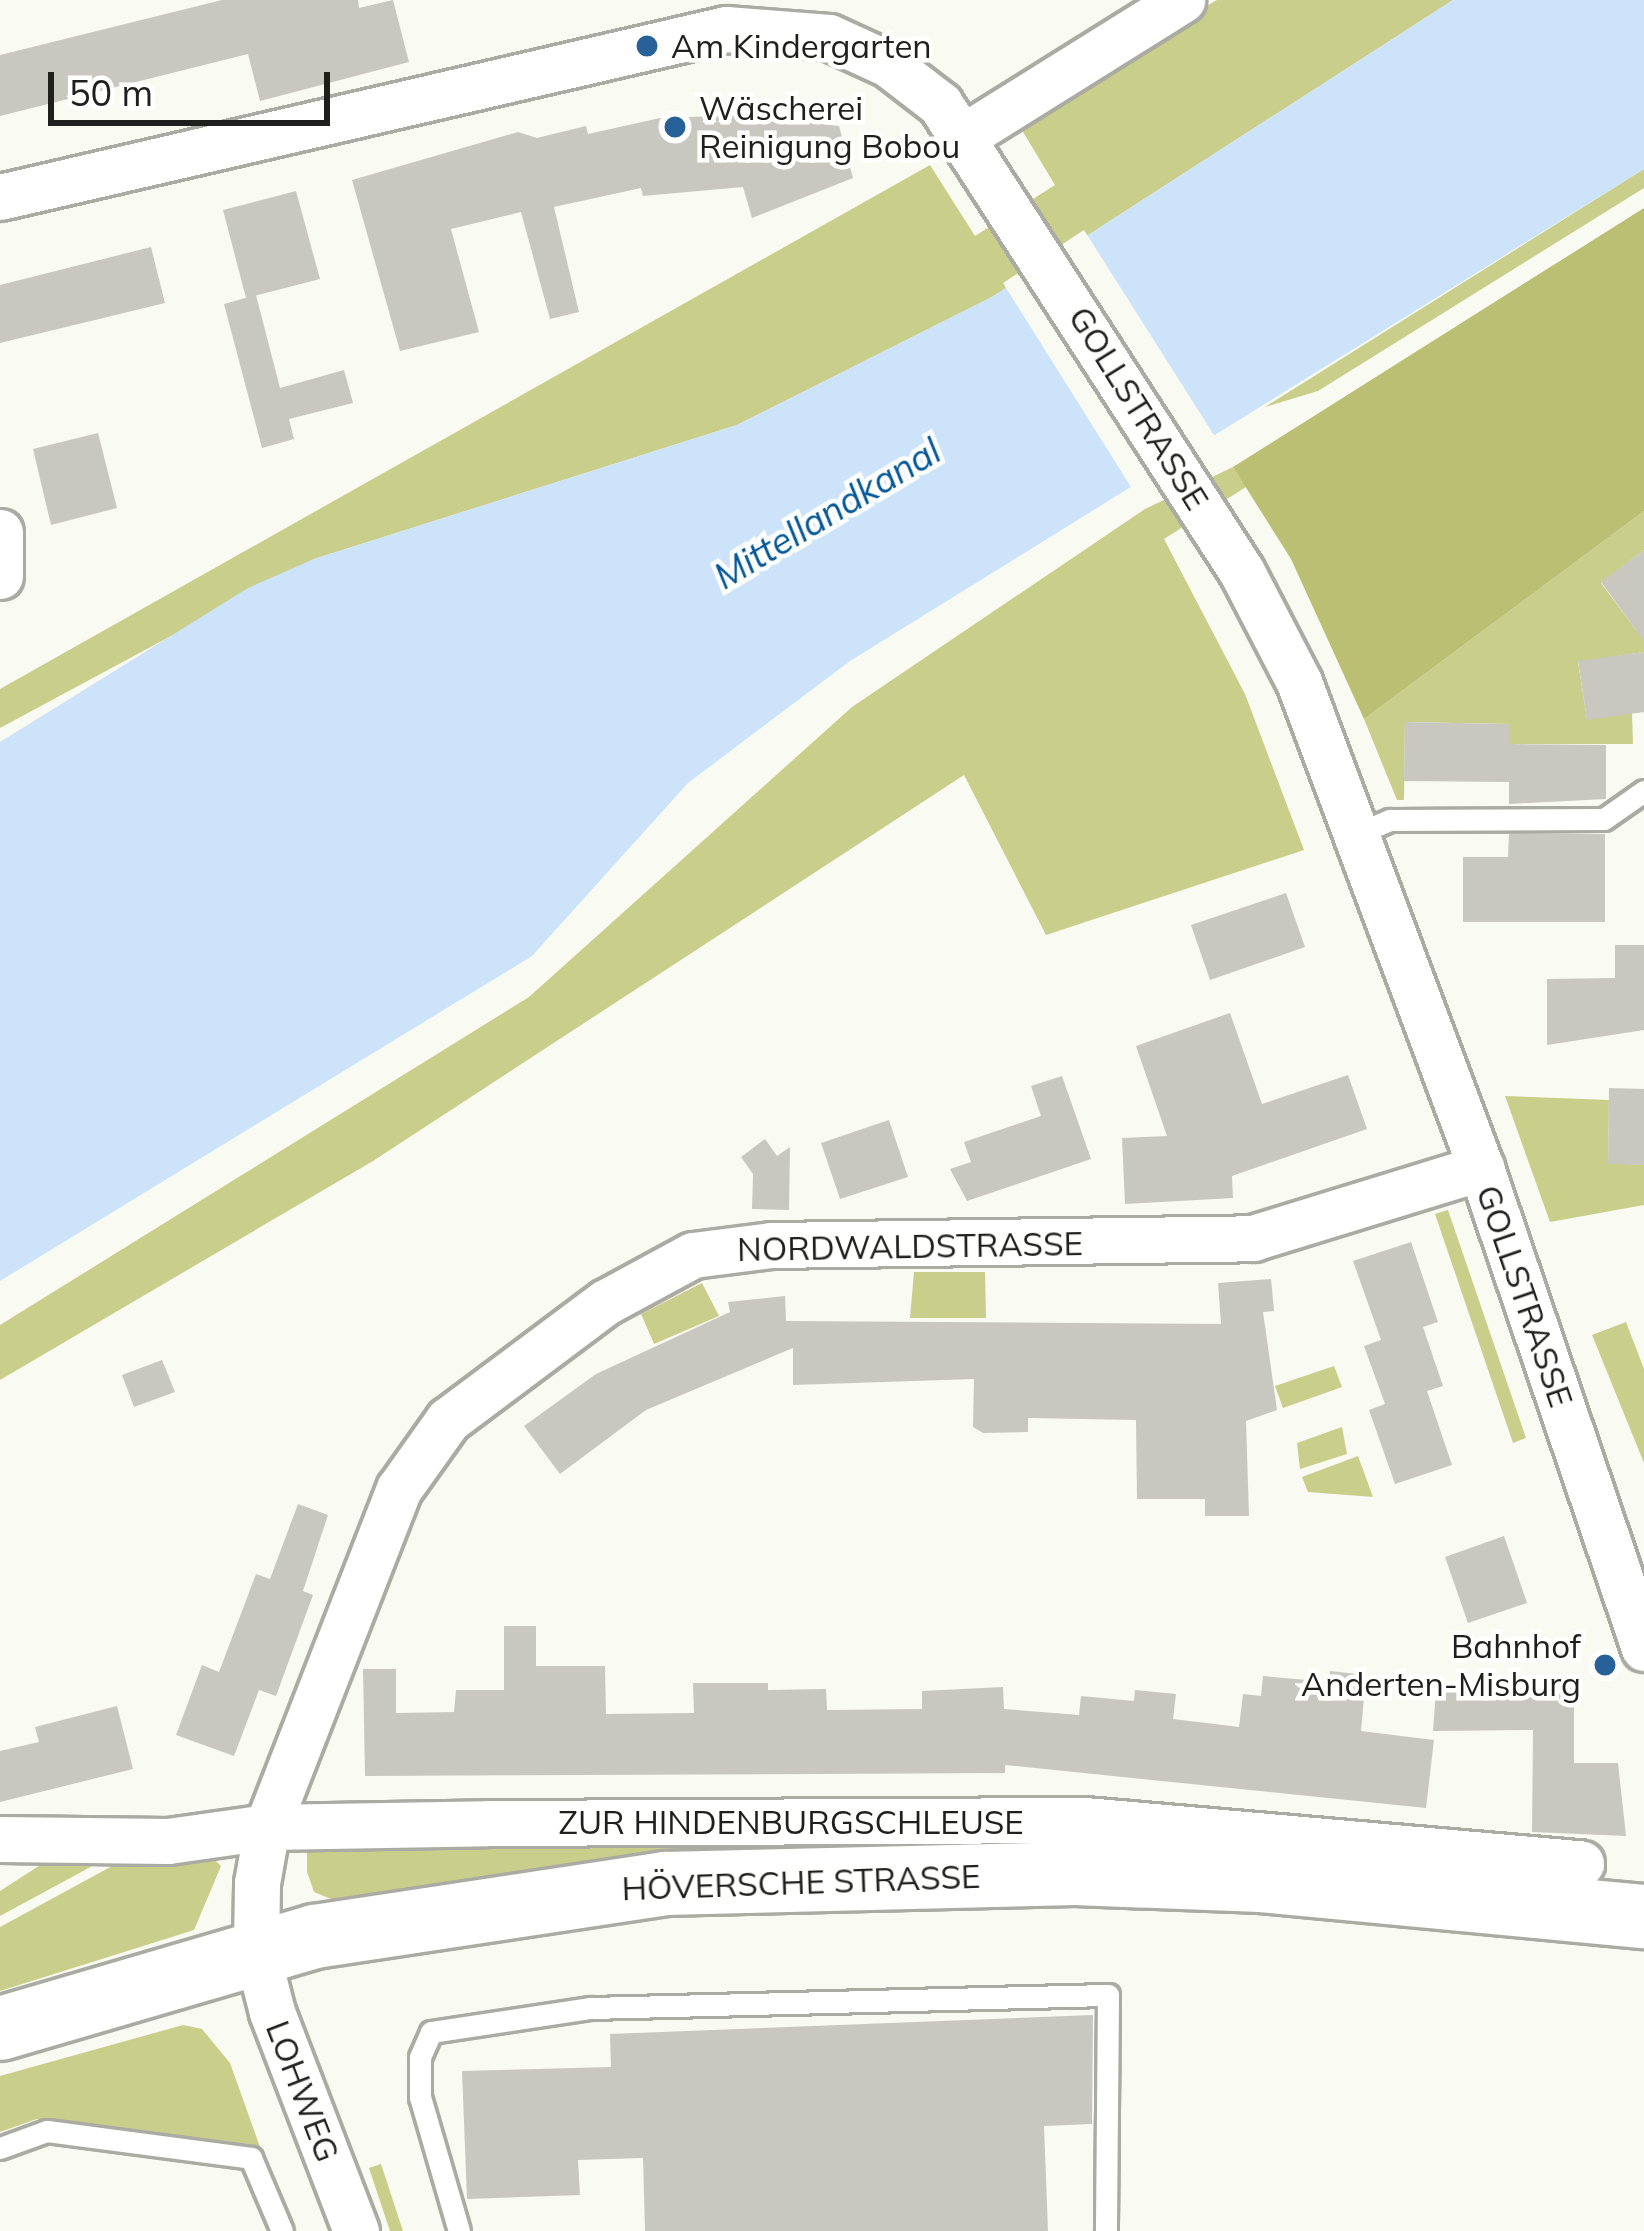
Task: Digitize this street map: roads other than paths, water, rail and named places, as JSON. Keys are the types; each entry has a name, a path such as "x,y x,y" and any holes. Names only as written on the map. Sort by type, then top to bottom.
{"main road":[{"name":"HÖVERSCHE STRASSE","path":"0,2028 256,1949 509,1903 805,1876 1261,1880 1630,1915"}],"street":[{"path":"967,135 1182,0"},
{"name":"GOLLSTRASSE","path":"0,197 794,14 888,64 967,135 1205,513 1299,682 1632,1563 1644,1648"},
{"path":"0,532 0,576"},
{"name":"NORDWALDSTRASSE","path":"256,1949 267,1827 399,1489 424,1446 476,1397 605,1302 692,1255 771,1245 989,1234 1093,1233 1204,1242 1294,1230 1480,1168"},
{"name":"ZUR HINDENBURGSCHLEUSE","path":"0,1839 168,1841 267,1827 1140,1821 1581,1863"},
{"name":"LOHWEG","path":"256,1949 356,2231"}],"lane":[{"path":"1359,833 1390,820 1604,819 1644,791"},
{"path":"459,2231 420,2097 420,2057 431,2032 590,2008 1108,1995 1106,2231"},
{"path":"0,2148 47,2131 251,2158 282,2231"}],"water":[{"name":"Mittellandkanal","path":"1453,0 1644,0 1644,169 850,661 688,783 532,956 0,1281 0,742 248,588 314,559 737,425 992,297"}],"place":[{"name":"Am Kindergarten","path":"647,46"},
{"name":"Wäscherei Reinigung Bobou","path":"675,127"},
{"name":"Bahnhof Anderten-Misburg","path":"1605,1665"}]}
